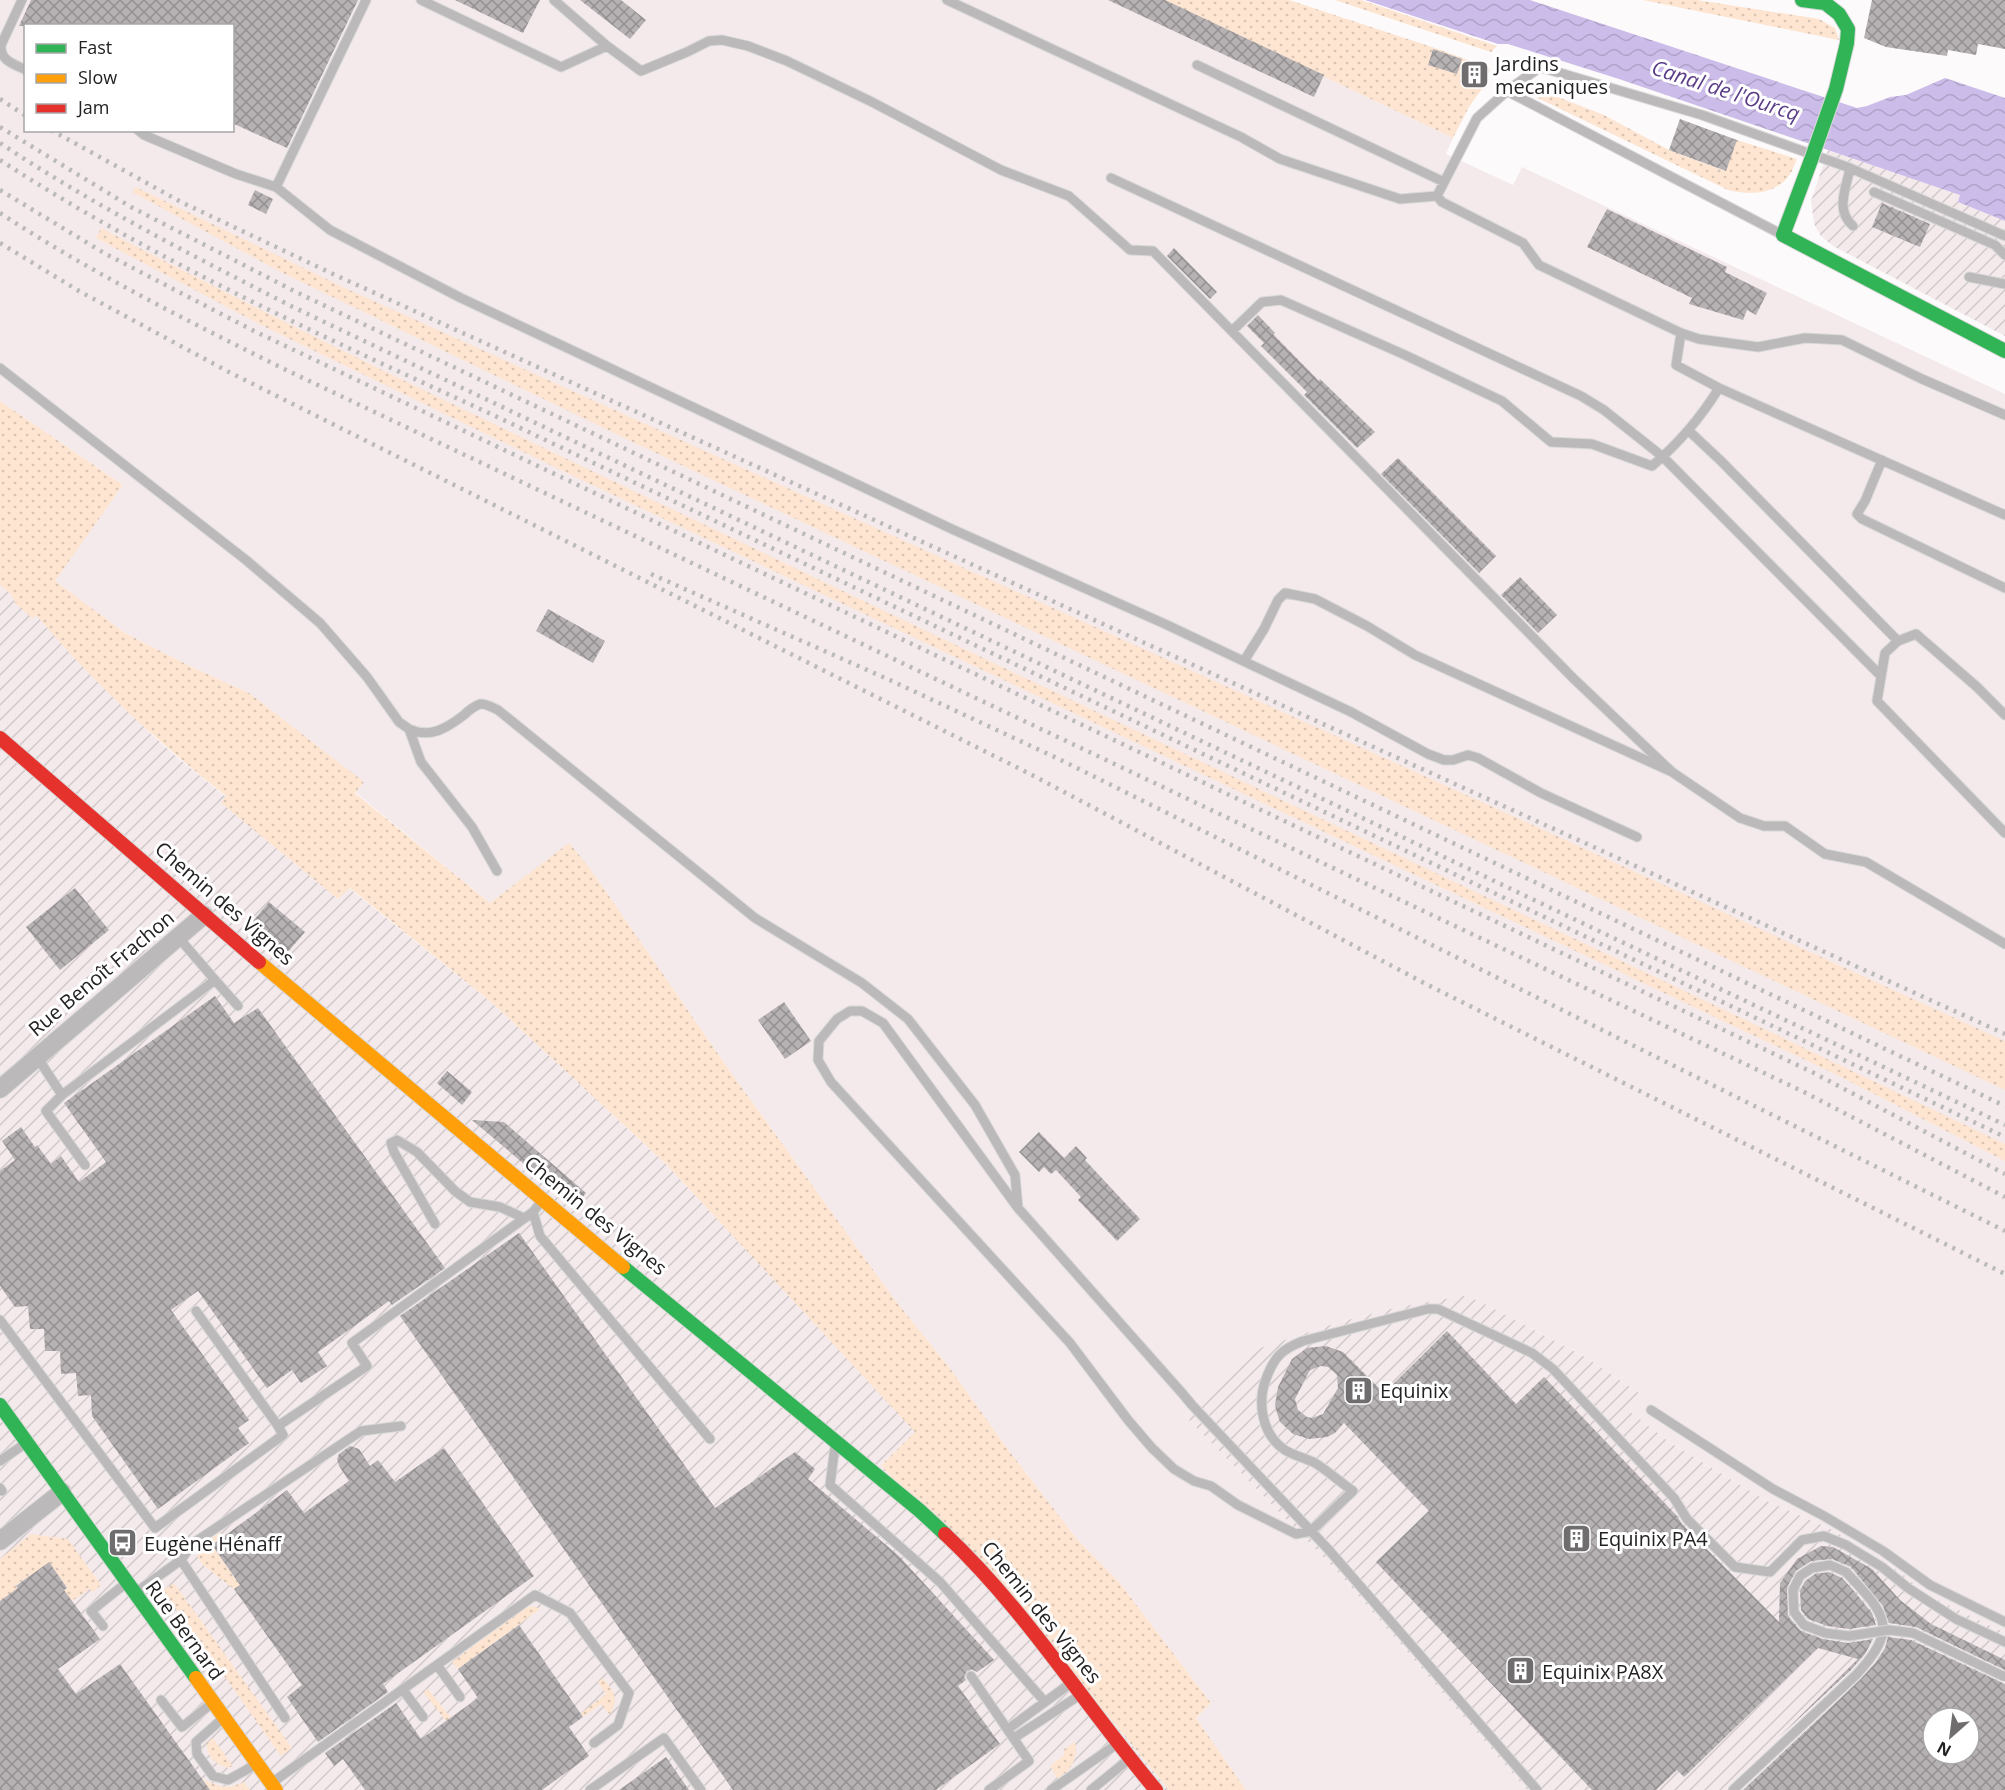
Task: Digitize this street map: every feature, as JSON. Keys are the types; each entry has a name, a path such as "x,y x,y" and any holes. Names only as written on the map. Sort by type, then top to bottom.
{"street":[{"path":"1802,0 1825,3 1839,14 1848,29 1836,89 1783,235 2005,351"},
{"name":"Chemin des Vignes","path":"0,738 538,1206 836,1441 919,1510 978,1565 1039,1639 1117,1744 1156,1790"},
{"name":"Rue Benoît Frachon","path":"0,1089 204,915"},
{"name":"Rue Bernard","path":"0,1405 274,1787"},
{"path":"0,1541 62,1492"},
{"name":"Chemin des Vignes","path":"1130,1759 1130,1775 1140,1790"}],"lane":[{"path":"22,0 0,51 5,60 24,69"},
{"path":"276,187 366,0"},
{"path":"421,0 561,67 607,46"},
{"path":"554,0 607,46 641,71 709,41 722,40 748,46 787,61 872,102 1001,170 1069,196 1130,250 1153,250 1566,670 1672,772"},
{"path":"947,0 1241,137 1280,159 1400,199 1437,196"},
{"path":"1197,65 1444,182"},
{"path":"1437,196 1477,118 1507,91 1540,67 1702,115 1850,168 2005,236"},
{"path":"1507,91 1783,235"},
{"path":"140,132 236,174 276,187 330,230 461,298 954,530 1244,661 1351,712 1428,754 1444,760 1453,760 1468,755 1478,758 1541,793 1636,837"},
{"path":"1850,168 1842,210 1846,219 1853,226"},
{"path":"1112,178 1581,396 1604,410 1663,457 1881,675"},
{"path":"1874,192 1995,245 2005,255"},
{"path":"1437,196 1442,202 1523,243 1539,265 1681,333 1699,339 1758,347 1806,338 1842,340 1922,379 2005,415"},
{"path":"1969,277 2005,284"},
{"path":"1232,331 1262,302 1281,300 1387,346 1502,401 1551,441 1592,444 1652,466 1689,431 1719,388"},
{"path":"1681,333 1676,365 1719,388 2005,514"},
{"path":"0,368 246,560 320,623 367,676 399,722 425,735 454,723 480,705 498,710 755,918 862,983 908,1019 975,1105 1016,1175 1018,1208"},
{"path":"1689,431 1898,641"},
{"path":"1882,460 1857,514 1862,519 2005,588"},
{"path":"1244,661 1278,600 1285,593 1316,599 1367,626 1415,656 1672,772 1740,818 1764,826 1785,826 1825,854 1866,862 2005,944"},
{"path":"2005,715 1977,687 1916,634 1898,641 1885,653 1877,700 2005,833"},
{"path":"409,729 421,762 472,827 496,871"},
{"path":"178,937 238,1006"},
{"path":"85,1165 46,1111 62,1095 215,980"},
{"path":"1537,1790 1311,1531 1187,1399 1018,1208 883,1023 862,1011 850,1011 837,1019 819,1041 818,1060 831,1082 1070,1343 1152,1448 1174,1469 1211,1486 1265,1520 1296,1534 1311,1531 1353,1491 1315,1463 1284,1450 1269,1433 1261,1406 1262,1391 1279,1353 1297,1343 1428,1309 1438,1309 1532,1353 1553,1369 1674,1498 1687,1519 1735,1566 1770,1572 1802,1540 1824,1536 1846,1545 1882,1567 1908,1588 1956,1619 2005,1642"},
{"path":"38,1057 62,1095"},
{"path":"435,1224 394,1152 391,1143 397,1140 417,1152 455,1191 470,1202 500,1207 524,1218"},
{"path":"278,1426 367,1366 352,1343 538,1206"},
{"path":"538,1206 540,1236 710,1439"},
{"path":"0,1320 155,1528 284,1435 196,1311"},
{"path":"1651,1410 1773,1489 1883,1551 1930,1586 2005,1622"},
{"path":"103,1626 91,1611 181,1560 192,1544 361,1431 401,1426"},
{"path":"836,1441 830,1485 940,1582 1045,1702"},
{"path":"0,1461 26,1443"},
{"path":"181,1560 285,1718"},
{"path":"1733,1790 1856,1675 1870,1659 1880,1641 1882,1630 1883,1620 1875,1604 1846,1572 1830,1565 1812,1568 1800,1576 1793,1590 1794,1612 1804,1625 1825,1633 1849,1636 1879,1631 1888,1630 1913,1633 2005,1677"},
{"path":"274,1787 534,1595 570,1613 629,1693 618,1725 594,1743"},
{"path":"437,1665 460,1697"},
{"path":"971,1676 1029,1761 989,1790"},
{"path":"1008,1729 1071,1683"},
{"path":"403,1690 423,1717"},
{"path":"1014,1738 1080,1695"},
{"path":"160,1700 182,1727 213,1702"},
{"path":"224,1718 195,1742 197,1754 213,1776 228,1780 257,1763"},
{"path":"590,1790 664,1738 701,1790"},
{"path":"1051,1790 1117,1744"},
{"path":"1091,1790 1130,1759"}],"shaded area":[{"path":"0,0 1165,0 1453,138 1446,154 1513,185 1522,167 2005,394 2005,1633 1924,1593 1903,1574 1833,1530 1767,1501 1672,1444 1629,1411 1639,1393 1587,1358 1479,1301 1463,1297 1398,1307 1336,1323 1244,1355 1184,1415 1337,1571 1527,1790 1246,1790 1196,1718 1211,1703 1119,1582 1077,1539 1010,1452 949,1367 895,1300 732,1074 589,867 569,844 490,903 355,792 363,782 249,693 125,633 54,581 123,485 0,401"},
{"path":"1163,0 1289,0 1490,68 1484,86 1469,107 1453,138"},
{"path":"1335,0 1361,0 1497,46 1491,52"},
{"path":"1643,0 1697,0 1819,19 1835,28 1839,40"},
{"path":"1532,87 1604,115 1669,150 1725,171 1737,140 1797,159 1789,175 1775,187 1752,193 1728,190 1540,99 1531,93"},
{"path":"1828,150 1961,195 1958,202 2005,221 2005,336 1833,246 1821,236 1814,224 1811,201"},
{"path":"136,187 345,288 2005,1041 2005,1090 637,444 283,273 132,192"},
{"path":"101,228 266,313 517,435 2005,1144 2005,1161 1835,1074 567,473 261,325 96,238"},
{"path":"0,401 123,485 55,581 125,633 249,693 364,782 355,793 490,903 569,843 589,867 732,1074 895,1300 949,1367 1010,1452 1077,1539 1119,1582 1211,1703 1196,1718 1246,1790 1169,1790 1108,1716 881,1465 915,1432 666,1164 491,1002 350,888 338,899 221,803 226,796 126,710 36,615 33,619 16,604 11,594 0,585"},
{"path":"0,585 11,594 16,604 33,618 36,615 151,734 226,797 222,803 338,899 349,888 491,1002 666,1164 916,1432 881,1464 1108,1716 1169,1790 0,1790"},
{"path":"1463,1296 1479,1301 1587,1358 1639,1393 1629,1411 1672,1444 1767,1501 1833,1530 1903,1574 1924,1593 2005,1633 2005,1790 1527,1790 1337,1571 1184,1415 1244,1355 1336,1323 1398,1307"},
{"path":"220,1532 223,1536 212,1545 240,1585 234,1589 203,1565 197,1556 207,1541"},
{"path":"31,1534 68,1539 101,1585 93,1592 90,1589 72,1601 64,1590 67,1587 49,1563 16,1585 18,1588 0,1601 0,1559"},
{"path":"174,1583 292,1748 281,1756 163,1590"},
{"path":"533,1606 540,1609 458,1669 452,1662 525,1608"},
{"path":"603,1678 615,1699 610,1715 601,1704 583,1717 581,1713 606,1694 598,1682"},
{"path":"426,1689 451,1718 446,1721 424,1693"},
{"path":"213,1738 233,1766 228,1768 210,1756 207,1743"},
{"path":"1075,1742 1076,1753 1073,1763 1058,1779 1050,1766 1065,1754 1063,1750"},
{"path":"202,1778 223,1786 233,1786 244,1782 250,1790 210,1790"}],"water":[{"name":"Canal de l'Ourcq","path":"1365,0 1530,0 1857,108 1890,97 1906,95 1945,78 2005,98 2005,221 1958,202 1960,195 1619,79 1508,44 1498,44"}],"building":[{"path":"31,0 358,0 287,148 234,124 234,24 24,24 24,26 19,26"},
{"path":"455,0 540,0 523,33"},
{"path":"580,0 621,0 646,20 630,39"},
{"path":"1108,0 1165,0 1324,75 1314,97"},
{"path":"1872,0 2005,0 2005,49 1978,44 1976,55 1948,50 1947,56 1886,47 1864,38"},
{"path":"1433,49 1462,59 1457,74 1428,65"},
{"name":"Jardins mecaniques","path":"1465,62 1489,70 1483,86 1460,77"},
{"path":"1680,119 1737,140 1726,171 1669,150"},
{"path":"255,190 273,199 266,214 248,205"},
{"path":"1882,203 1930,224 1920,247 1872,227"},
{"path":"1607,209 1727,267 1725,272 1767,293 1756,315 1747,310 1743,320 1689,304 1692,298 1587,247"},
{"path":"1174,248 1217,292 1210,299 1167,256"},
{"path":"1258,315 1275,333 1273,334 1319,381 1320,379 1375,432 1357,448 1304,395 1307,392 1261,346 1264,343 1247,326"},
{"path":"1398,458 1496,556 1479,573 1381,474"},
{"path":"1520,577 1557,615 1538,633 1501,595"},
{"path":"548,609 605,641 593,663 536,631"},
{"path":"75,888 109,930 60,970 26,927"},
{"path":"269,902 305,932 287,953 252,922"},
{"path":"215,996 234,1023 258,1008 445,1268 392,1305 389,1301 318,1352 327,1366 301,1383 292,1370 267,1388 198,1291 171,1310 249,1420 238,1428 249,1443 158,1509 92,1416 91,1395 78,1396 76,1373 61,1374 60,1351 45,1351 44,1329 30,1329 28,1306 15,1307 0,1286 0,1171 15,1160 2,1141 21,1127 51,1164 61,1156 79,1182 106,1162 64,1103"},
{"path":"784,1002 811,1041 785,1059 758,1020"},
{"path":"447,1071 472,1092 462,1105 437,1083"},
{"path":"472,1120 504,1122 586,1193 575,1207"},
{"path":"1039,1132 1064,1158 1076,1146 1087,1158 1085,1160 1140,1219 1117,1241 1078,1200 1081,1197 1056,1170 1051,1174 1044,1167 1039,1172 1019,1152"},
{"path":"519,1233 715,1508 795,1452 815,1469 808,1479 899,1556 994,1660 977,1672 971,1669 967,1671 964,1676 966,1680 958,1686 1000,1744 936,1790 733,1790 400,1316"},
{"name":"Equinix PA4","path":"1447,1331 1516,1404 1544,1377 1677,1516 1682,1524 1779,1622 1780,1583 1797,1559 1821,1546 1833,1547 1872,1569 1900,1600 1931,1624 2005,1660 2005,1670 1916,1627 1889,1623 1883,1606 1851,1567 1832,1559 1811,1561 1796,1571 1787,1587 1788,1616 1801,1631 1823,1639 1848,1643 1873,1639 1865,1654 1851,1670 1779,1737 1858,1659 1818,1648 1684,1777 1677,1770 1656,1790 1592,1790 1376,1562 1429,1511 1344,1423 1335,1433 1327,1437 1309,1439 1293,1434 1280,1422 1275,1405 1278,1387 1292,1359 1307,1348 1326,1346 1343,1352 1384,1393","holes":["1321,1366 1328,1367 1337,1375 1338,1388 1323,1414 1312,1418 1307,1417 1298,1410 1295,1399 1310,1370"]},
{"path":"350,1446 359,1449 370,1466 378,1460 395,1482 444,1448 534,1576 383,1684 388,1692 318,1742 287,1697 302,1685 234,1589 240,1585 212,1545 287,1490 304,1513 349,1481 337,1459 339,1454"},
{"path":"49,1562 67,1588 64,1590 100,1639 58,1669 76,1694 120,1664 210,1790 0,1790 0,1601"},
{"path":"1829,1572 1842,1578 1854,1591 1872,1613 1876,1625 1849,1629 1827,1626 1808,1619 1801,1610 1800,1591 1805,1581 1815,1574"},
{"path":"519,1625 583,1717 569,1727 589,1756 542,1790 365,1790 343,1759 334,1766 325,1753 396,1703 421,1739 478,1698 458,1669"},
{"path":"1888,1637 1911,1640 2005,1684 2005,1790 1743,1790 1861,1679 1885,1648"},
{"path":"666,1757 689,1790 619,1790"}],"railway":[{"path":"0,99 24,115"},
{"path":"0,127 131,207 296,292 2005,1106"},
{"path":"55,132 181,202 333,274 2005,1034"},
{"path":"0,143 107,209 293,307 2005,1125"},
{"path":"0,160 119,231 241,296 2005,1137"},
{"path":"0,190 104,253 254,331 1812,1072 2005,1174"},
{"path":"0,213 103,275 282,368 1804,1092 2005,1197"},
{"path":"0,243 79,291 227,371 1032,775 1426,984 2005,1274"},
{"path":"651,574 892,681 1063,761 2005,1231"}],"traffic: fast":[{"path":"1802,0 1825,3 1839,14 1848,29 1847,43"},
{"path":"1811,160 1836,89 1847,43"},
{"path":"1811,160 1783,235 2005,351"},
{"path":"623,1267 919,1510 945,1534"},
{"path":"0,1405 196,1678"}],"traffic: slow":[{"path":"259,962 623,1267"},
{"path":"196,1678 276,1790"}],"traffic: jam":[{"path":"0,738 259,962"},
{"path":"945,1534 974,1563 1029,1626 1156,1790"}],"place":[{"name":"Jardins mecaniques","path":"1474,74"},
{"name":"Equinix","path":"1359,1390"},
{"name":"Equinix PA4","path":"1577,1538"},
{"name":"Eugène Hénaff","path":"123,1543"},
{"name":"Equinix PA8X","path":"1521,1671"}]}
